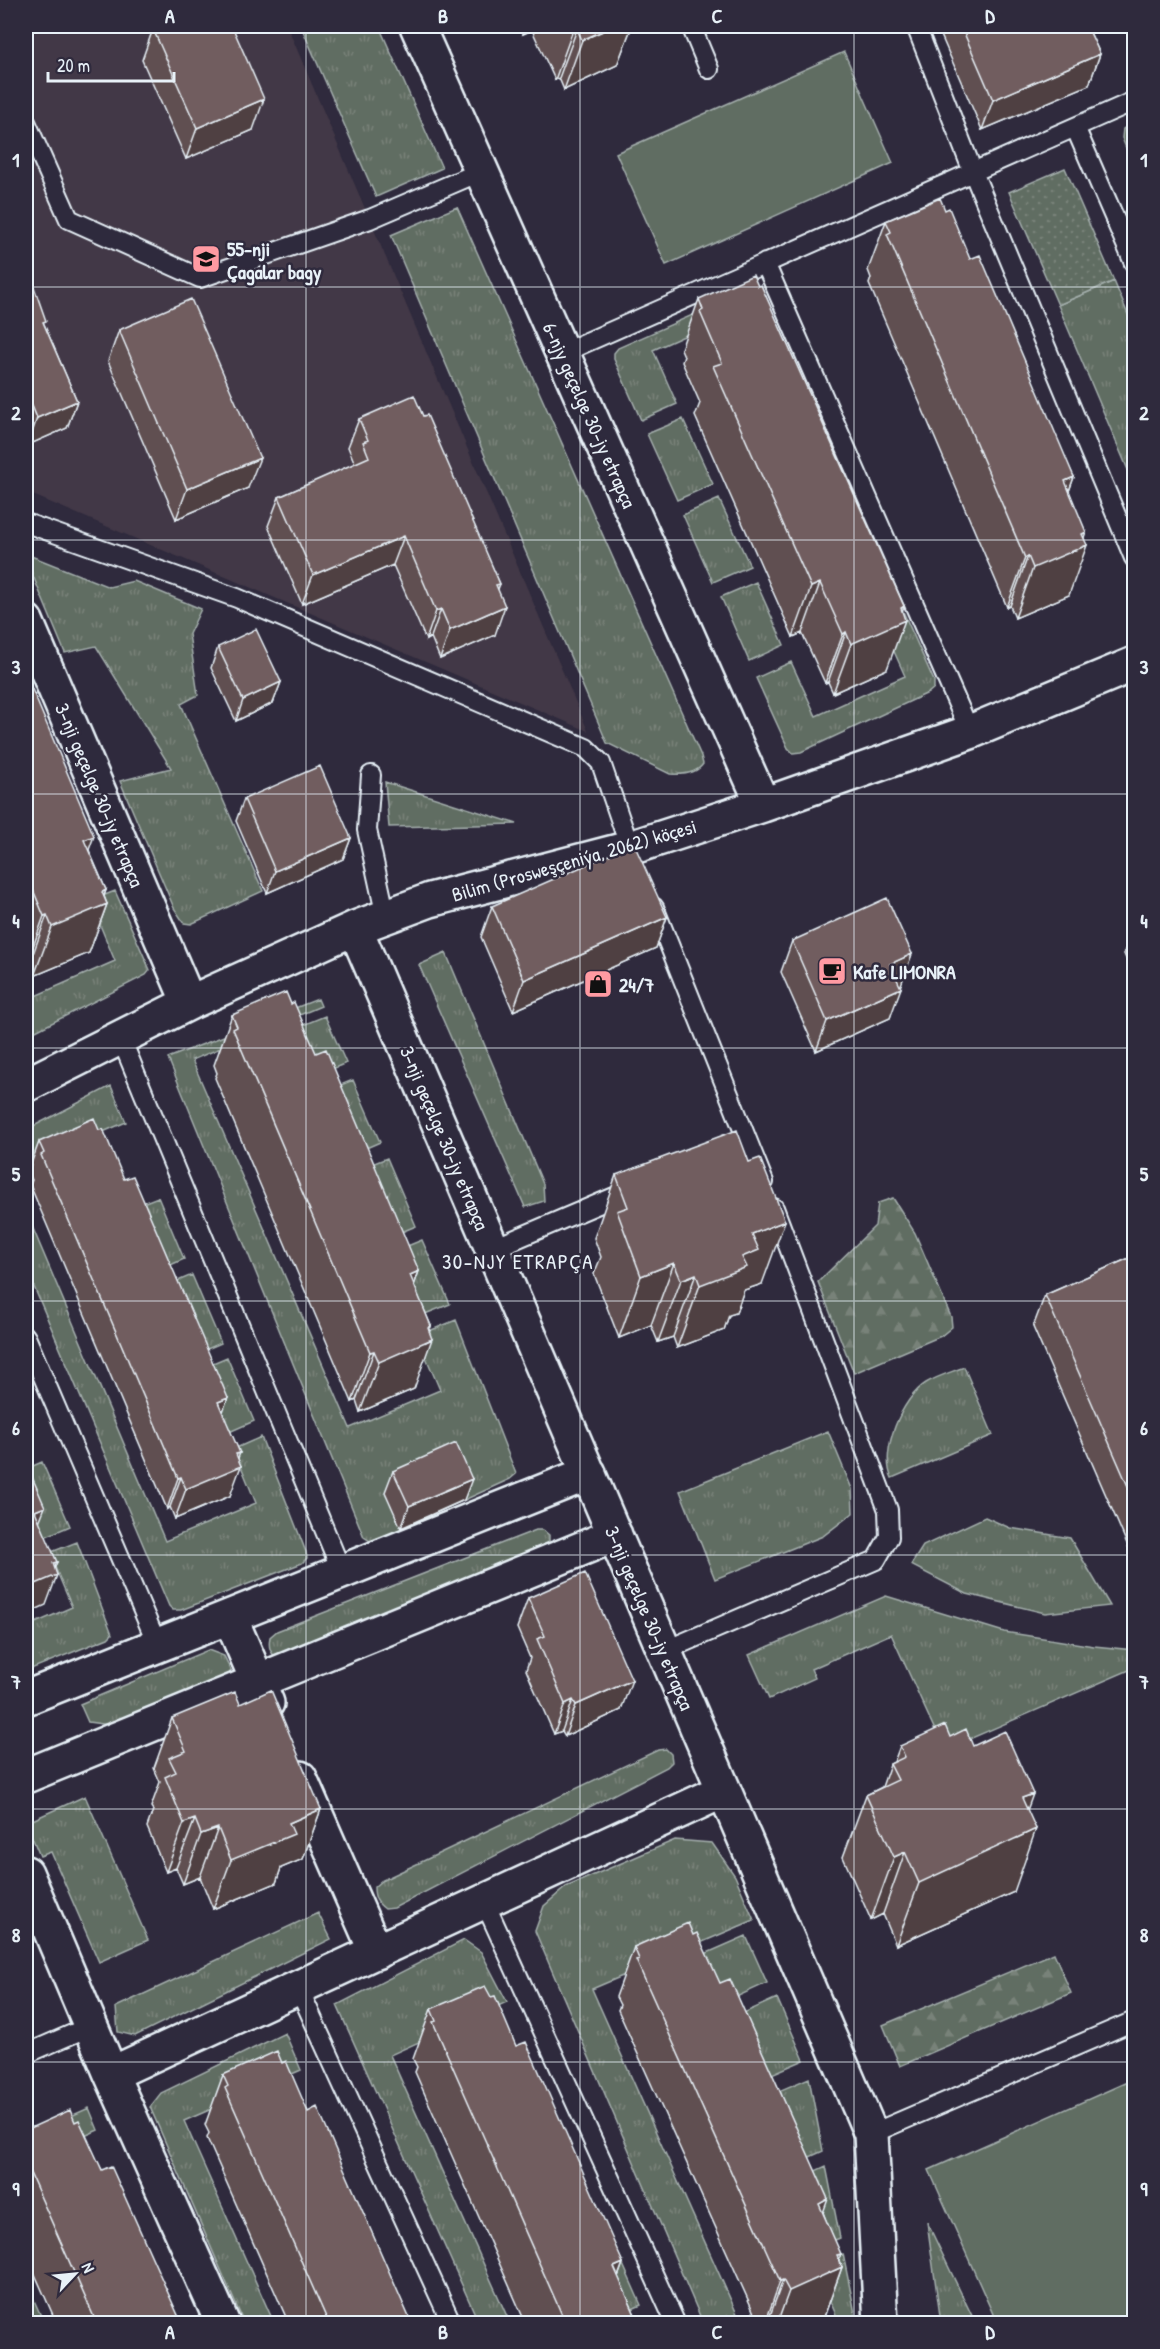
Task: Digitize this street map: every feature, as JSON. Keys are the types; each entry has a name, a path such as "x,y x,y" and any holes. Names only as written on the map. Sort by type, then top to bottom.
{"street":[{"name":"6-njy geçelge 30-jy etrapça","path":"417,26 763,805"},
{"name":"3-nji geçelge 30-jy etrapça","path":"26,621 189,1003"},
{"name":"Bilim (Prosweşçeniýa, 2062) köçesi","path":"26,1085 189,1003 355,928 430,900 634,859 763,805 970,732 1134,664"},
{"name":"3-nji geçelge 30-jy etrapça","path":"355,928 871,2134 881,2324"},
{"path":"26,1698 589,1473"},
{"path":"26,1776 615,1535"},
{"path":"230,1617 376,1952"},
{"path":"111,2074 723,1791"},
{"path":"26,1873 111,2074 223,2324"}],"lane":[{"path":"691,26 709,69"},
{"path":"916,26 973,172 1134,558"},
{"path":"562,352 1134,101"},
{"path":"26,122 69,219 200,278 370,219 482,171"},
{"path":"1075,127 1134,263"},
{"path":"765,263 970,732"},
{"path":"26,523 237,598 586,748 601,763 634,859"},
{"path":"371,775 367,830 386,917"},
{"path":"647,891 748,1140 888,1510 889,1537 876,1560 664,1651"},
{"path":"120,1036 342,1572"},
{"path":"727,1149 748,1140"},
{"path":"492,1249 652,1180"},
{"path":"26,1337 158,1646"},
{"path":"484,1901 676,2324"},
{"path":"298,1987 452,2324"},
{"path":"871,2134 1134,2021"},
{"path":"26,2054 91,2026"}],"shaded area":[{"name":"55-nji Çagalar bagy","path":"26,26 287,26 588,731 26,492"}],"green space":[{"path":"301,26 379,26 442,168 376,197"},
{"path":"844,52 893,163 666,265 616,153"},
{"path":"1134,122 1134,168 1122,138 1123,129"},
{"path":"1065,168 1114,281 1058,305 1009,192"},
{"path":"457,207 701,756 703,764 693,772 670,774 607,743 391,235"},
{"path":"1114,281 1134,329 1134,484 1058,305"},
{"path":"751,289 760,291 934,681 934,688 928,693 801,752 793,753 788,748 756,678 791,662 816,716 905,676 742,310 653,350 677,404 641,420 614,359 614,353 618,348"},
{"path":"683,419 713,484 677,500 647,434"},
{"path":"719,499 750,566 713,582 683,515"},
{"path":"26,554 109,587 134,581 201,609 189,634 198,695 181,704 263,891 191,924 184,923 174,908 120,781 171,768 96,646 65,653 26,559"},
{"path":"756,582 784,645 749,661 721,597"},
{"path":"385,782 517,824 389,827"},
{"path":"115,891 150,970 146,975 26,1036 26,1000 115,961 90,901"},
{"path":"446,953 543,1184 544,1201 525,1207 419,965"},
{"path":"318,999 321,1006 192,1060 350,1428 440,1390 417,1336 456,1320 516,1474 510,1479 377,1540 370,1541 364,1537 168,1058"},
{"path":"325,1016 346,1063 307,1080 286,1032"},
{"path":"353,1080 380,1142 341,1159 314,1096"},
{"path":"111,1086 126,1122 26,1165 26,1130"},
{"path":"387,1158 416,1226 377,1242 347,1174"},
{"path":"158,1197 184,1259 157,1271 130,1208"},
{"path":"893,1198 915,1233 951,1317 952,1327 941,1336 854,1373 818,1282 875,1226 878,1203"},
{"path":"26,1212 165,1541 256,1503 234,1449 261,1437 306,1552 307,1558 302,1563 181,1610 173,1610 169,1606 26,1268"},
{"path":"422,1240 450,1304 410,1320 383,1256"},
{"path":"192,1275 221,1343 193,1355 164,1287"},
{"path":"227,1357 254,1421 227,1433 199,1369"},
{"path":"964,1367 993,1435 892,1478 888,1454 901,1413 917,1390 926,1383"},
{"path":"828,1431 852,1489 853,1513 823,1536 715,1579 680,1491"},
{"path":"42,1462 70,1526 42,1538 26,1469"},
{"path":"985,1517 1010,1528 1070,1538 1110,1606 1045,1613 967,1594 911,1565 923,1546"},
{"path":"536,1530 543,1530 549,1535 549,1543 544,1548 279,1660 270,1650 270,1637 277,1631"},
{"path":"77,1542 112,1634 108,1638 26,1671 26,1627 72,1607 49,1553"},
{"path":"886,1596 1004,1632 1134,1650 1134,1668 944,1750 891,1634 811,1669 815,1678 769,1699 749,1655"},
{"path":"208,1650 224,1656 231,1670 228,1678 125,1727 88,1722 80,1704"},
{"path":"666,1749 671,1754 672,1762 667,1767 394,1908 385,1909 376,1900 374,1887 381,1881 658,1750"},
{"path":"85,1796 148,1940 99,1962 51,1852 40,1856 26,1823"},
{"path":"675,1840 712,1843 735,1876 754,1920 592,1989 741,2323 703,2323 535,1931 544,1906 566,1887"},
{"path":"318,1913 331,1939 135,2036 118,2032 116,2007"},
{"path":"746,1936 767,1983 710,2009 689,1961"},
{"path":"464,1940 481,1952 507,2002 390,2055 510,2323 479,2323 337,2005"},
{"path":"1054,1953 1071,1993 900,2066 883,2025"},
{"path":"777,1998 804,2060 744,2086 717,2025"},
{"path":"285,2033 301,2070 184,2121 274,2323 244,2323 150,2107 161,2093"},
{"path":"809,2078 823,2151 781,2170 751,2103"},
{"path":"1134,2079 1134,2323 997,2323 929,2170"},
{"path":"89,2108 98,2130 26,2162 26,2136"},
{"path":"826,2166 840,2238 815,2248 787,2184"},
{"path":"927,2222 973,2318 969,2323 941,2323"},
{"path":"613,2242 641,2305 614,2317"},
{"path":"843,2254 857,2323 829,2323 838,2319 814,2266"},
{"path":"26,2282 44,2323 26,2323"}],"building":[{"path":"162,26 232,26 264,99 197,128 153,29"},
{"path":"571,26 614,26 582,40 577,29 573,30"},
{"path":"961,26 1087,26 1100,54 993,100"},
{"path":"940,198 945,210 949,208 970,259 980,255 1074,477 1065,481 1086,532 1082,534 1087,545 1033,568 1028,556 1025,558 887,234 891,232 886,221"},
{"path":"26,264 46,321 43,322 77,401 37,418 26,391"},
{"path":"753,275 758,286 761,285 904,606 901,608 905,620 851,644 846,632 843,634 820,583 811,587 713,366 722,363 700,312 703,310 699,299"},
{"path":"191,299 260,458 187,489 119,330"},
{"path":"414,395 423,416 427,415 500,584 496,585 505,606 450,630 441,609 436,611 404,536 313,575 279,497 369,457 363,442 368,440 359,419"},
{"path":"256,629 281,682 243,700 218,647"},
{"path":"26,675 94,836 84,840 106,890 102,892 107,904 52,927 47,915 44,916 26,873"},
{"path":"320,766 351,838 275,871 244,799"},
{"path":"634,844 667,917 524,980 492,906"},
{"path":"887,898 912,954 890,964 901,988 827,1021 792,941"},
{"path":"286,992 291,1004 294,1002 316,1053 326,1049 419,1271 410,1275 431,1326 428,1328 432,1339 379,1362 374,1351 370,1352 233,1029 237,1027 232,1015"},
{"path":"94,1118 99,1130 103,1129 124,1179 133,1176 228,1398 218,1402 240,1453 236,1454 241,1466 186,1489 181,1477 178,1478 41,1155 44,1153 39,1142"},
{"path":"737,1130 749,1162 760,1158 785,1221 752,1234 759,1250 742,1257 747,1267 700,1285 696,1274 681,1280 674,1263 641,1276 617,1211 628,1207 616,1175"},
{"path":"1134,1256 1134,1500 1045,1295"},
{"path":"456,1443 472,1479 409,1506 393,1471"},
{"path":"26,1463 45,1507 35,1511 57,1562 53,1563 57,1575 26,1588"},
{"path":"585,1573 632,1680 576,1705 573,1700 565,1704 537,1639 545,1636 528,1598"},
{"path":"271,1690 321,1809 289,1823 294,1834 231,1860 218,1828 201,1834 195,1819 184,1823 165,1777 176,1772 169,1758 186,1751 172,1718 235,1692 240,1704"},
{"path":"945,1725 950,1737 966,1729 973,1746 1005,1731 1033,1794 1022,1798 1036,1829 919,1883 905,1852 894,1857 866,1795 898,1780 890,1764 905,1757 900,1746"},
{"path":"688,1923 693,1935 697,1933 720,1983 730,1979 828,2199 819,2204 841,2254 837,2255 842,2267 789,2291 783,2280 780,2281 636,1960 639,1959 634,1947"},
{"path":"485,1986 491,1997 495,1996 516,2046 526,2042 623,2263 614,2267 636,2317 632,2319 634,2324 566,2324 433,2022 436,2021 431,2009"},
{"path":"277,2051 282,2063 286,2061 308,2112 317,2107 412,2324 329,2324 225,2088 228,2086 223,2075"},
{"path":"70,2110 75,2122 79,2120 102,2170 111,2166 182,2324 97,2324 26,2164 26,2130"}],"place":[{"name":"55-nji Çagalar bagy","path":"206,259"},
{"name":"Kafe LIMONRA","path":"832,971"},
{"name":"24/7","path":"598,984"}],"district":[{"name":"30-NJY ETRAPÇA","path":"518,1261"}]}
